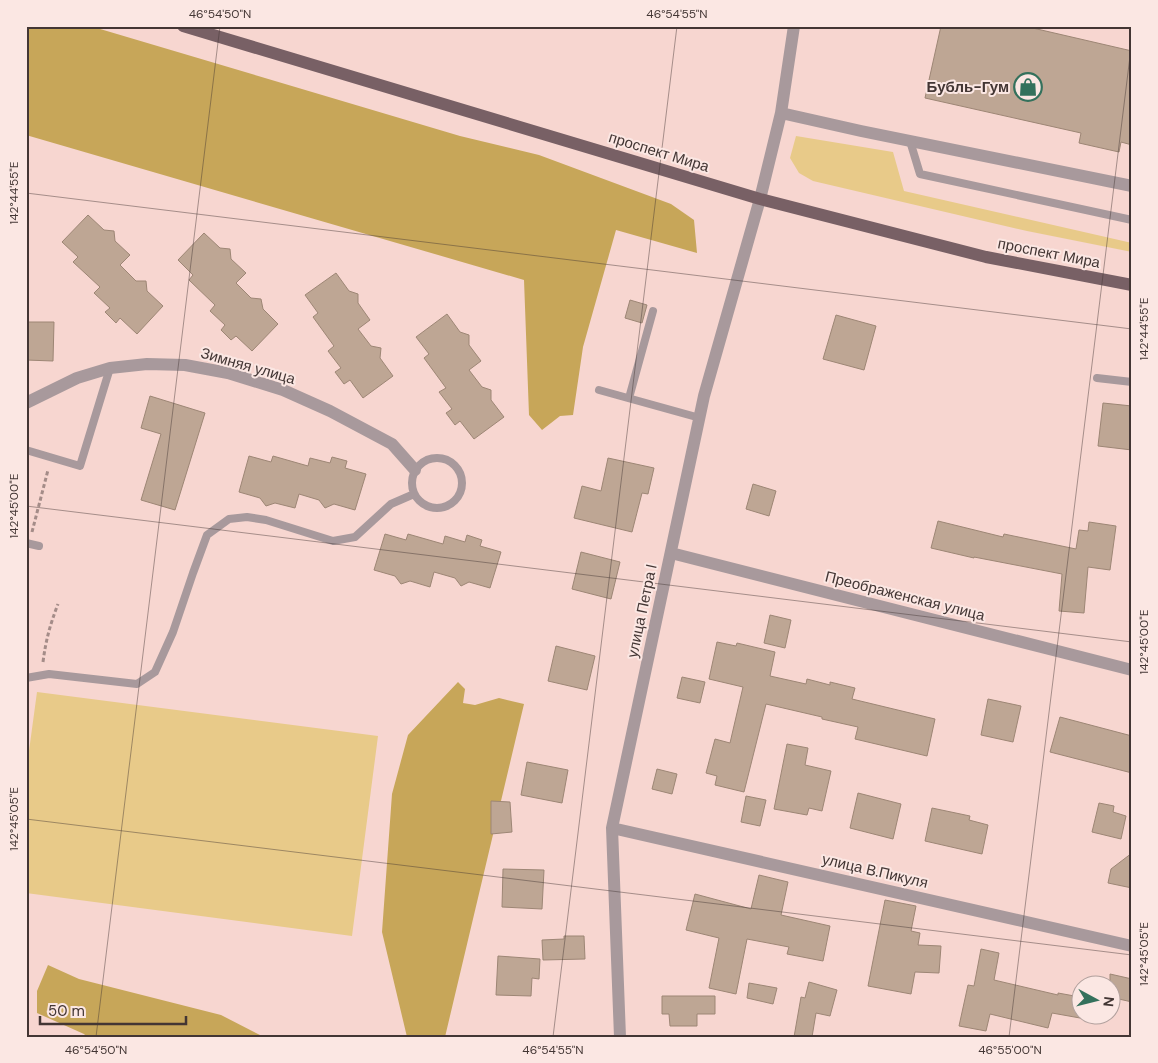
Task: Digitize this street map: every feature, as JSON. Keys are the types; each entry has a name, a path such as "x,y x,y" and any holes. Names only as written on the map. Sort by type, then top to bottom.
{"main road":[{"name":"проспект Мира","path":"183,26 760,199 986,257 1132,285"}],"street":[{"name":"улица Петра I","path":"620,1037 612,828 704,396 760,199 781,113 794,26"},
{"path":"781,113 1132,186"},
{"name":"Зимняя улица","path":"26,402 77,378 110,368 147,364 185,365 228,373 282,390 330,411 392,444 415,470"},
{"name":"Преображенская улица","path":"671,553 1132,670"},
{"name":"улица В.Пикуля","path":"612,828 1132,946"}],"lane":[{"path":"910,141 920,174 1132,220"},
{"path":"629,398 653,311"},
{"path":"26,450 80,466 110,368"},
{"path":"1097,378 1132,382"},
{"path":"599,390 700,418"},
{"path":"434,457 450,461 461,473 463,482 461,491 451,504 443,508 426,506 414,494 412,478 415,470 427,460 434,457"},
{"path":"26,678 49,674 137,684 155,672 173,632 207,535 229,519 247,517 266,520 333,541 355,537 391,504 414,494"},
{"path":"27,544 39,546"}],"path":[{"path":"27,544 53,457"},
{"path":"42,675 49,628 58,604"}],"shaded area":[{"path":"26,26 90,26 460,136 539,155 671,204 694,220 697,253 616,230 583,347 573,415 560,416 542,430 529,415 524,280 26,135"},
{"path":"796,136 893,152 904,191 1132,243 1132,252 1027,231 813,181 799,173 790,158"},
{"path":"458,682 465,689 463,703 475,705 499,698 524,704 445,1037 407,1037 382,932 392,794 408,735"},
{"path":"37,692 378,736 352,936 26,893 26,773"},
{"path":"48,965 79,979 221,1015 264,1037 87,1037 37,1013 37,991"}],"building":[{"path":"941,26 1024,26 1132,51 1132,145 1121,142 1119,152 1079,143 1081,133 925,98"},
{"path":"88,215 104,230 114,231 115,241 130,255 120,265 136,281 146,281 147,291 163,306 137,334 120,318 116,323 105,312 110,308 94,293 100,287 73,262 78,257 62,242"},
{"path":"204,233 220,248 230,249 231,259 246,273 236,283 251,298 261,299 263,309 278,324 252,351 236,336 231,340 221,330 225,325 210,311 215,305 189,280 193,275 178,260"},
{"path":"336,273 349,291 358,294 358,303 370,320 358,329 371,346 381,348 380,358 393,376 363,398 350,380 344,384 335,372 341,368 328,351 334,346 313,317 318,313 305,295"},
{"path":"630,300 647,305 642,323 625,318"},
{"path":"447,314 460,332 469,335 469,345 481,361 469,370 482,387 491,390 491,400 504,417 474,439 460,421 455,425 446,413 452,409 439,392 446,388 424,358 429,354 416,337"},
{"path":"836,315 876,326 864,370 823,359"},
{"path":"26,322 54,322 53,361 26,360"},
{"path":"150,396 205,413 175,510 141,500 161,434 141,428"},
{"path":"1103,403 1132,406 1132,450 1098,446"},
{"path":"249,456 271,462 273,456 308,466 310,458 330,463 332,457 347,461 345,468 366,474 355,510 334,504 325,508 319,500 299,494 295,508 275,503 266,506 260,498 239,492"},
{"path":"608,458 654,468 648,494 642,493 632,532 574,518 582,486 601,491"},
{"path":"753,484 776,491 769,516 746,509"},
{"path":"938,521 1003,537 1004,534 1076,549 1079,530 1088,531 1089,522 1116,526 1110,570 1088,567 1084,613 1059,611 1062,574 931,548"},
{"path":"385,534 406,540 408,534 443,544 445,536 465,542 467,535 482,540 480,546 501,552 490,588 469,582 461,586 455,578 434,572 430,587 410,581 401,584 395,576 374,570"},
{"path":"581,552 620,562 611,599 572,589"},
{"path":"770,615 791,620 785,648 764,643"},
{"path":"717,642 736,646 737,643 775,652 770,676 806,684 807,679 830,685 830,682 855,688 852,699 935,719 927,756 855,739 858,727 766,704 744,792 715,785 717,776 706,773 715,739 730,743 743,687 709,679"},
{"path":"556,646 595,656 587,690 548,681"},
{"path":"682,677 705,682 700,703 677,698"},
{"path":"988,699 1021,706 1013,742 981,735"},
{"path":"1060,717 1132,736 1132,773 1050,752"},
{"path":"787,744 808,748 805,765 831,771 822,811 809,808 807,815 774,809"},
{"path":"527,762 568,770 562,803 521,795"},
{"path":"657,769 677,774 672,794 652,789"},
{"path":"858,793 901,804 893,839 850,828"},
{"path":"746,796 766,800 760,826 741,822"},
{"path":"491,801 510,802 512,832 491,834"},
{"path":"1099,803 1114,806 1113,812 1126,816 1121,839 1092,832"},
{"path":"932,808 970,816 969,820 988,825 982,854 925,841"},
{"path":"1132,853 1132,888 1108,883 1111,869"},
{"path":"503,869 544,870 542,909 502,907"},
{"path":"759,875 788,882 781,915 830,926 823,961 787,954 789,947 747,939 736,994 709,988 719,938 686,930 695,894 751,909"},
{"path":"885,900 916,906 911,931 920,933 918,945 941,946 939,973 915,972 911,994 868,986"},
{"path":"564,936 584,936 585,959 543,960 542,940 564,939"},
{"path":"981,949 999,953 994,980 1058,995 1058,993 1070,995 1070,1016 1052,1013 1048,1028 990,1014 986,1031 959,1026 968,985 974,986"},
{"path":"498,956 540,959 539,979 532,978 531,996 496,995"},
{"path":"1120,976 1132,979 1132,1002 1120,999"},
{"path":"809,982 837,990 830,1016 816,1013 812,1037 794,1037 801,997 805,998"},
{"path":"749,983 777,988 773,1004 747,998"},
{"path":"662,996 715,996 715,1014 697,1014 697,1026 670,1026 669,1014 662,1014"}],"place":[{"name":"Бубль-Гум","path":"1028,87"}]}
